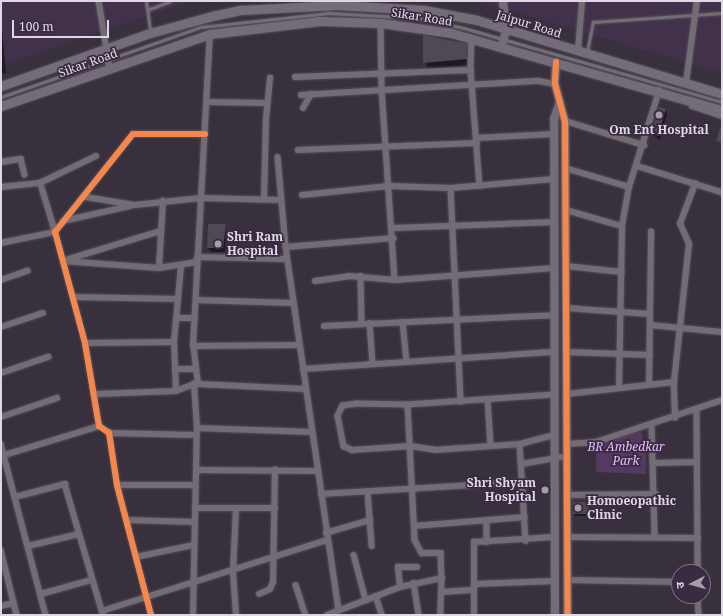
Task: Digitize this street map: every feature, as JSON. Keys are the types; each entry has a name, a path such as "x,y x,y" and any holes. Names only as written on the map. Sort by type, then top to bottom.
{"main road":[{"name":"Jaipur Road","path":"1,86 150,33 212,16 260,5 337,5 395,8 459,16 505,34 582,52 722,94"},
{"name":"Sikar Road","path":"1,106 108,63 210,34 320,21 381,23 472,39 501,48 586,69 658,92 722,110"}],"street":[{"path":"99,1 108,63"},
{"path":"501,48 505,34 503,1"},
{"path":"582,1 582,52"},
{"path":"686,83 697,12 697,1"},
{"path":"381,23 381,72 389,186 394,228 395,280"},
{"path":"193,615 191,585 195,522 197,428 194,346 197,260 210,34"},
{"path":"472,39 471,70 480,186"},
{"path":"556,62 555,84 565,121 568,615"},
{"path":"295,77 381,72 471,70"},
{"path":"264,200 267,103 270,78"},
{"path":"301,95 382,89 472,87 539,81 555,84"},
{"path":"619,387 622,226 629,187 644,145 658,92 722,116"},
{"path":"303,108 311,94"},
{"path":"207,102 267,103"},
{"path":"554,615 554,134 560,102"},
{"path":"565,121 644,145"},
{"path":"1,243 55,232 63,221 86,197 133,134 205,134"},
{"path":"298,150 387,147 554,134"},
{"path":"1,187 40,183 96,156"},
{"path":"278,157 287,259 293,304 327,540 339,609"},
{"path":"1,162 21,159 25,175"},
{"path":"637,166 722,192"},
{"path":"565,168 629,187"},
{"path":"302,196 389,186 451,188 566,178"},
{"path":"40,183 85,343 96,394 99,426 109,433 196,435"},
{"path":"675,418 674,382 689,244 680,224 695,184"},
{"path":"451,188 461,402"},
{"path":"86,197 135,205"},
{"path":"63,221 135,205 201,198 281,200"},
{"path":"159,268 160,231 163,202"},
{"path":"566,210 622,226"},
{"path":"394,228 554,222"},
{"path":"63,261 160,231"},
{"path":"649,384 651,232"},
{"path":"286,247 394,238"},
{"path":"63,261 159,268 181,267 197,260 287,259"},
{"path":"315,281 361,276 395,280 456,277 566,266 622,272"},
{"path":"176,391 174,342 181,267"},
{"path":"1,280 27,271"},
{"path":"361,276 362,323"},
{"path":"73,297 178,299"},
{"path":"196,300 293,304"},
{"path":"566,308 650,314"},
{"path":"1,327 43,313"},
{"path":"324,326 362,323 457,322 554,315"},
{"path":"177,318 195,318"},
{"path":"403,322 407,362"},
{"path":"370,323 373,364"},
{"path":"650,325 722,332"},
{"path":"85,343 174,342"},
{"path":"194,346 299,345"},
{"path":"303,369 554,352 650,355"},
{"path":"1,373 48,357"},
{"path":"175,369 195,369"},
{"path":"567,394 674,382"},
{"path":"96,394 176,391 196,384 305,389"},
{"path":"554,395 408,405 343,406 338,416 348,449 411,446 435,450 520,444 554,435"},
{"path":"1,417 57,398"},
{"path":"488,400 491,445"},
{"path":"567,444 596,442 652,426 697,411 722,400"},
{"path":"408,405 415,540 422,553 441,553 441,615"},
{"path":"697,411 698,564"},
{"path":"5,455 99,426"},
{"path":"652,426 656,494 655,535"},
{"path":"197,428 312,432"},
{"path":"109,433 117,485 151,615"},
{"path":"1,444 46,615"},
{"path":"520,444 524,482 526,541"},
{"path":"522,464 567,456"},
{"path":"654,463 697,462"},
{"path":"196,470 317,471"},
{"path":"259,594 272,586 274,558 275,470"},
{"path":"321,494 412,491 524,482"},
{"path":"15,497 65,484 91,580 103,613 146,596 191,585 327,540"},
{"path":"117,485 195,484"},
{"path":"368,492 372,546"},
{"path":"567,494 656,494"},
{"path":"195,508 275,508"},
{"path":"236,509 232,572 236,615"},
{"path":"414,526 525,517"},
{"path":"127,520 195,522"},
{"path":"326,532 370,520"},
{"path":"487,520 487,542"},
{"path":"28,546 79,534"},
{"path":"567,537 655,535 698,538"},
{"path":"474,615 474,542 526,541 554,537"},
{"path":"136,557 194,545"},
{"path":"1,550 17,615"},
{"path":"354,555 366,600"},
{"path":"400,587 398,567 417,567"},
{"path":"327,615 339,609 400,587 442,578"},
{"path":"41,594 91,580"},
{"path":"568,580 671,582"},
{"path":"474,584 554,581"},
{"path":"414,583 419,615"},
{"path":"296,585 306,615"},
{"path":"442,592 474,590"},
{"path":"376,596 382,615"},
{"path":"1,606 14,603"},
{"path":"698,604 699,615"}],"lane":[{"path":"146,1 150,33"},
{"path":"147,10 170,1"},
{"path":"582,52 593,22 683,17 697,12 722,12"},
{"path":"1,97 108,63 201,27 322,13 418,18 505,34 722,102"}],"shaded area":[{"path":"1,1 190,1 1,66"},
{"path":"472,1 722,1 722,73 492,5"}],"green space":[{"name":"BR Ambedkar Park","path":"641,430 646,450 646,474 596,472 596,442"}],"building":[{"path":"423,35 468,44 467,59 423,63"},
{"path":"659,107 666,109 658,136 651,134"},
{"path":"722,126 722,143 716,141"},
{"path":"208,224 226,224 223,248 207,248"},
{"path":"573,502 588,502 588,514 573,514"}],"cycle path":[{"path":"556,62 555,84 565,121 568,615"},
{"path":"151,615 117,485 109,433 99,426 85,343 55,232 133,134 205,134"}],"place":[{"name":"Om Ent Hospital","path":"659,115"},
{"name":"Shri Ram Hospital","path":"218,244"},
{"name":"Shri Shyam Hospital","path":"545,490"},
{"name":"Homoeopathic Clinic","path":"578,508"}]}
